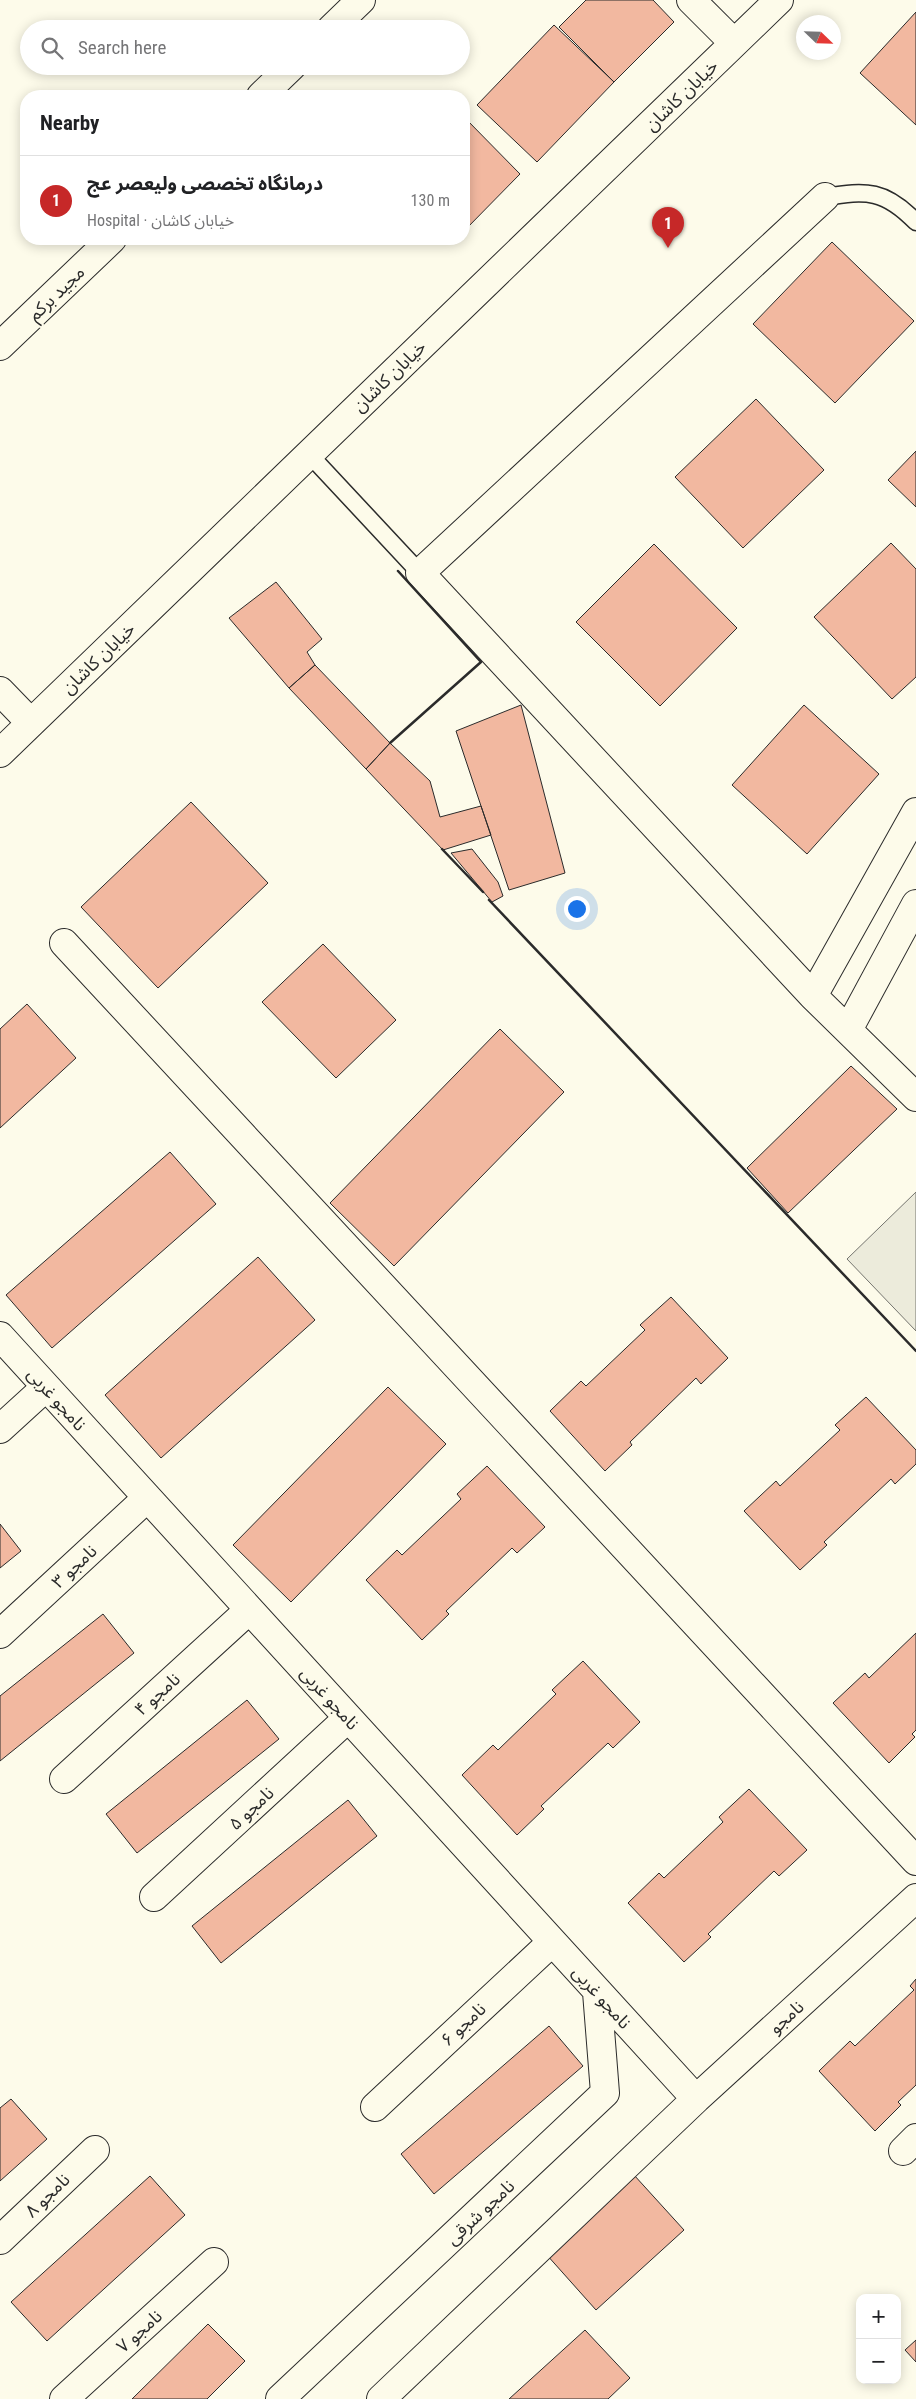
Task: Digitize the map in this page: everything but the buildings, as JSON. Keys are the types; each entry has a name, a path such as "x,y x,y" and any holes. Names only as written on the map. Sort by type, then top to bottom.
{"street":[{"path":"341,20 362,0"},
{"path":"691,0 734,43"},
{"name":"خیابان کاشان","path":"0,753 308,453 779,0"},
{"path":"267,90 283,75"},
{"path":"825,197 420,573 813,996 916,1097"},
{"name":"مجید برکم","path":"0,346 106,245"},
{"path":"0,691 31,724"},
{"path":"813,996 916,812"},
{"path":"848,1030 916,904"},
{"path":"64,943 916,1861"},
{"name":"نامجو غربی","path":"0,1336 696,2099"},
{"path":"0,1429 46,1387"},
{"name":"نامجو ۳","path":"0,1634 147,1498"},
{"name":"نامجو ۴","path":"64,1779 250,1610"},
{"name":"نامجو ۵","path":"154,1897 348,1718"},
{"name":"نامجو","path":"381,2399 696,2099 916,1898"},
{"name":"نامجو ۶","path":"375,2106 552,1942"},
{"name":"نامجو شرقی","path":"280,2399 605,2094 597,1992"},
{"name":"نامجو ۸","path":"0,2240 95,2150"},
{"name":"نامجو ۷","path":"64,2399 214,2262"}],"lane":[{"path":"825,197 855,192 883,196 906,212 916,222"},
{"path":"308,453 420,573"}],"shaded area":[{"path":"916,1192 916,1331 847,1259"}],"wall":[{"path":"390,743 481,662 398,571"},
{"path":"442,849 483,892"},
{"path":"489,900 916,1351"}],"place":[{"name":"درمانگاه تخصصی ولیعصر عج","path":"668,248"}]}
